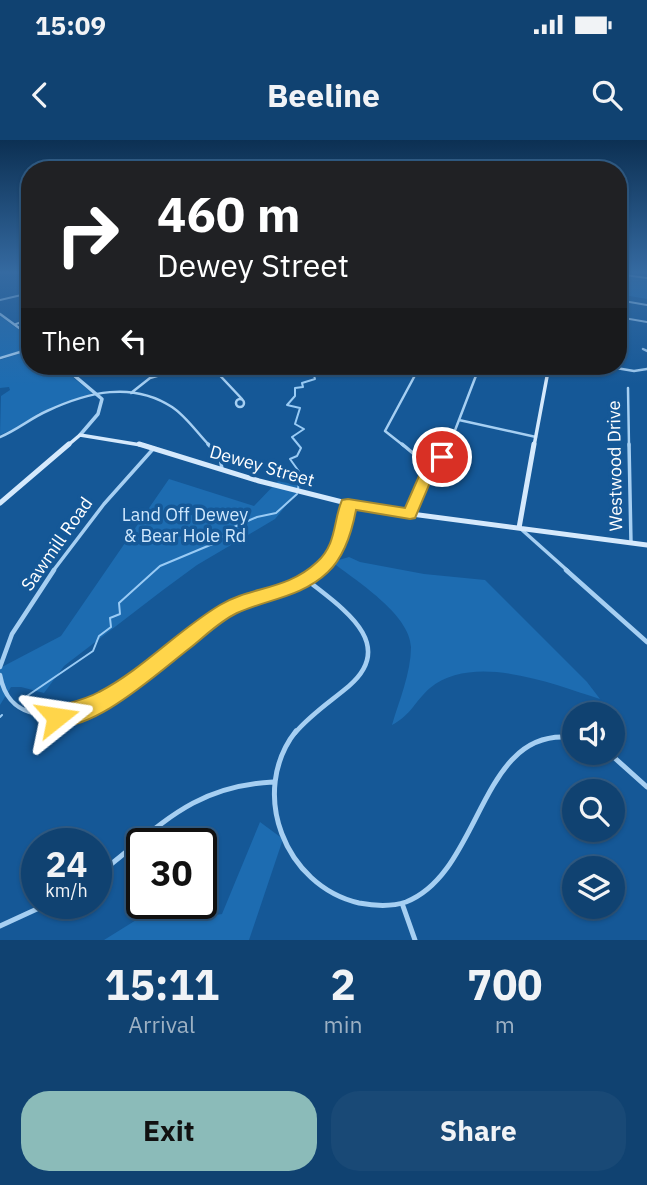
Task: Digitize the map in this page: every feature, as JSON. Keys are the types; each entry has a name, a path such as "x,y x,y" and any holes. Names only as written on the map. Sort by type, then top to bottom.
{"main road":[{"path":"519,528 547,375"},
{"path":"0,503 80,435"},
{"name":"Dewey Street","path":"80,435 154,448 221,470 348,504 647,545"}],"street":[{"path":"0,314 21,328"},
{"path":"627,319 647,322"},
{"path":"16,324 21,322"},
{"path":"642,349 647,351"},
{"path":"0,358 21,352"},
{"path":"627,370 647,369"},
{"path":"73,375 102,399 102,407 93,422 80,435"},
{"path":"131,393 150,378 160,375"},
{"path":"219,375 242,399"},
{"path":"415,375 385,431 420,459 428,471"},
{"path":"410,514 428,471 447,452 476,375"},
{"name":"Westwood Drive","path":"628,388 631,543"},
{"path":"0,437 41,413 96,393 108,390 131,393 155,399 173,408 220,457 223,464 221,470"},
{"path":"459,420 536,437"},
{"name":"Sawmill Road","path":"0,667 13,632 73,542 103,503 154,448"},
{"path":"0,675 7,698 21,710 51,717 77,713 117,693 229,608 289,589 307,580 324,566 336,550 348,504"},
{"path":"519,528 647,642"},
{"path":"307,580 360,627 367,639 368,658 355,682 321,706 295,730 280,756 273,782 274,805 284,839 294,859 327,891 351,902 374,906 403,906 425,891 444,872 517,752 530,743 548,737 562,738"},
{"path":"622,765 647,787"},
{"path":"112,863 183,807 202,796 237,783 273,782"},
{"path":"403,906 415,940"},
{"path":"0,926 21,916"}],"green space":[{"path":"0,316 21,331 21,351 0,357"},
{"path":"21,353 21,375 70,375 92,393 39,413 0,435 1,396 10,390 9,387 0,388 0,360"},
{"name":"Land Off Dewey & Bear Hole Rd","path":"169,479 254,506 278,481 302,486 275,519 197,565 163,590 64,666 44,693 11,687 0,705 0,668 61,636"},
{"path":"349,557 360,562 424,574 485,580 587,682 600,699 514,674 469,672 448,678 430,688 404,717 392,725 409,667 411,647 408,635 392,610 332,562"},
{"path":"260,822 283,839 249,940 104,940 138,919 217,919 217,915 222,914"}],"waterway":[{"path":"298,489 300,473 290,459 297,456 301,448 292,437 304,429 295,424 300,408 287,405 295,396 295,388 303,387 302,383 315,379 314,375"},
{"path":"27,696 93,651 99,636 111,627 110,618 120,614 119,603 160,566 215,543 234,527 257,517 276,513 297,494"}],"route":[{"path":"57,717 77,713 117,693 229,608 289,589 307,580 324,566 336,550 348,504 410,514 428,471 442,457"}]}
